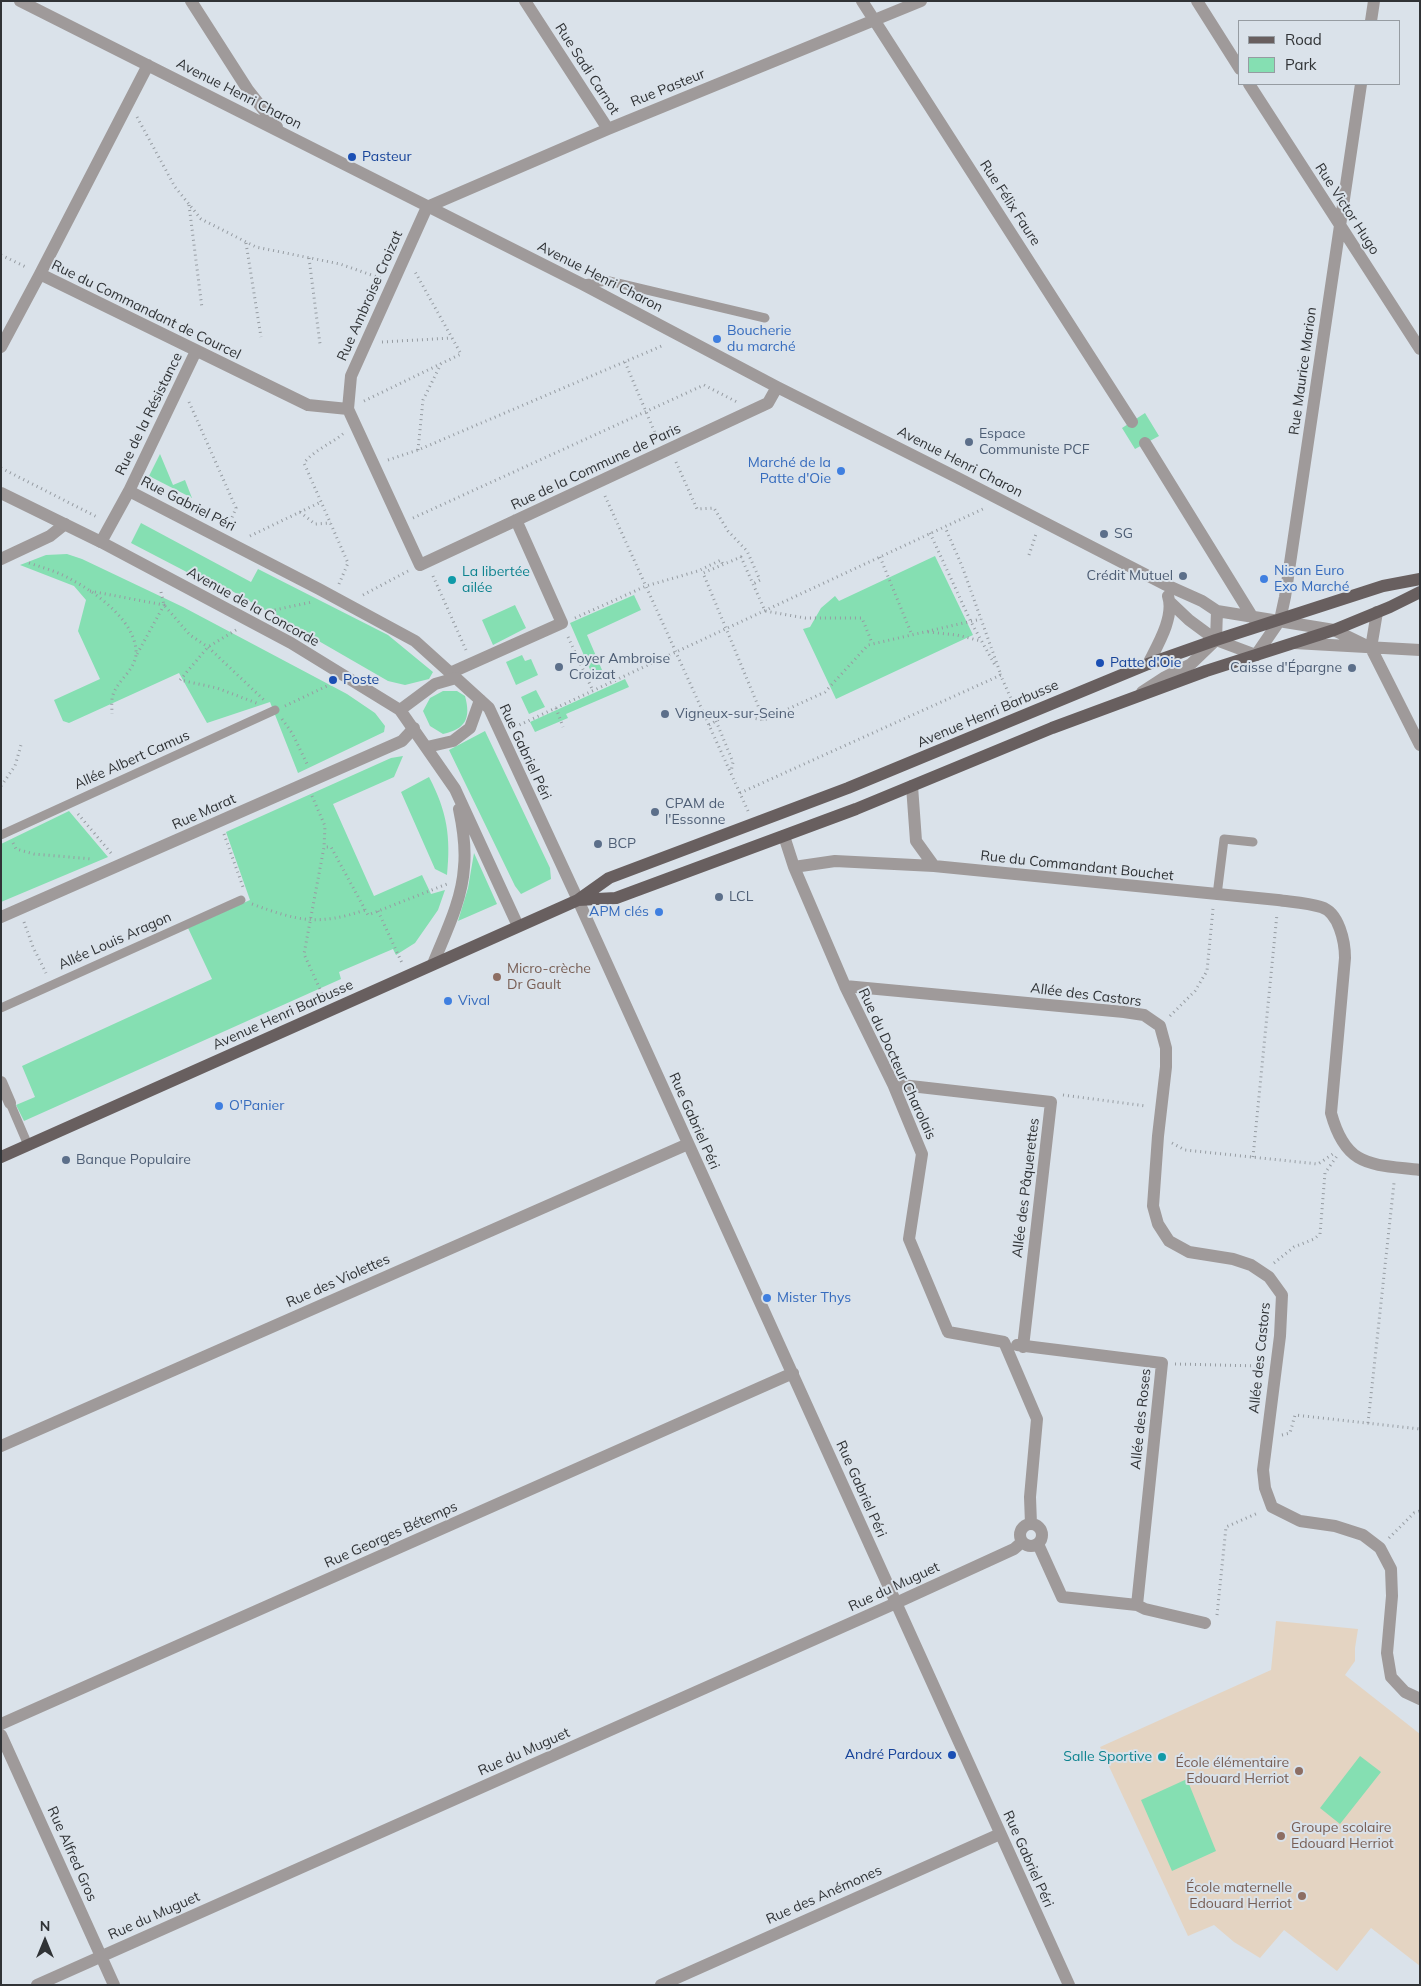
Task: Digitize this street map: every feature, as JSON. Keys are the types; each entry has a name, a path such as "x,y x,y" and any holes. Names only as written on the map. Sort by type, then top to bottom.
{"main road":[{"name":"Avenue Henri Barbusse","path":"1,1157 578,900 609,878 848,788 1148,664 1383,586 1420,579"},
{"name":"Avenue Henri Barbusse","path":"578,900 616,898 784,836 1052,728 1206,671 1334,630 1420,592"}],"street":[{"name":"Avenue Henri Charon","path":"20,1 582,284 777,387 1164,584 1202,601 1217,611 1334,630 1371,648"},
{"path":"191,1 248,90 279,131"},
{"name":"Rue Sadi Carnot","path":"525,1 608,129"},
{"name":"Rue Félix Faure","path":"862,1 1132,422"},
{"name":"Rue Pasteur","path":"427,206 608,129 921,1"},
{"path":"1196,1 1238,66"},
{"path":"1371,20 1374,1"},
{"name":"Rue du Commandant de Courcel","path":"148,65 40,274 308,405 348,409"},
{"name":"Rue Victor Hugo","path":"1250,85 1420,349"},
{"name":"Rue Maurice Marion","path":"1256,655 1280,620 1285,597 1361,85"},
{"name":"Rue Ambroise Croizat","path":"423,564 401,524 348,409 350,376 427,206"},
{"path":"1,347 40,274"},
{"name":"Rue de la Résistance","path":"129,491 196,351"},
{"name":"Rue de la Commune de Paris","path":"423,564 768,403 777,387"},
{"path":"1145,444 1253,618"},
{"name":"Rue Gabriel Péri","path":"100,542 129,491 333,596 415,641 488,708 578,900 1069,1985"},
{"name":"Avenue de la Concorde","path":"1,493 65,524 250,621 400,710 455,789 518,926"},
{"path":"400,710 435,684 472,663 562,623 516,520"},
{"path":"4,558 50,536 65,524"},
{"path":"1164,584 1170,602 1189,620 1216,640 1256,655"},
{"path":"1148,664 1162,636 1170,602"},
{"path":"1126,702 1165,677 1192,664 1216,640 1217,611"},
{"path":"1378,612 1371,648 1420,745"},
{"path":"1294,643 1420,650"},
{"path":"427,747 453,741 470,728 480,700"},
{"name":"Rue Marat","path":"1,917 402,741 414,728"},
{"path":"912,786 916,841 934,866"},
{"name":"Avenue de la Concorde","path":"432,964 457,901 464,869 464,836 455,789"},
{"name":"Rue du Docteur Charolais","path":"784,836 794,867 845,986 893,1084 922,1154 910,1239 948,1332 1004,1342"},
{"name":"Rue du Commandant Bouchet","path":"794,867 835,861 934,866 1278,900 1323,907 1333,917 1345,943 1331,1113 1336,1131 1344,1146 1357,1158 1374,1165 1420,1170"},
{"name":"Allée des Castors","path":"845,986 1124,1012 1144,1015 1160,1026 1166,1048 1166,1068 1158,1136 1153,1206 1158,1224 1169,1241 1189,1252 1233,1259 1251,1265 1269,1277 1282,1295 1280,1336 1263,1470 1265,1488 1272,1507"},
{"path":"1,1082 10,1103"},
{"name":"Allée des Pâquerettes","path":"893,1084 1051,1102 1023,1347"},
{"name":"Rue des Violettes","path":"1,1446 688,1144"},
{"path":"1004,1342 1037,1419 1030,1497 1031,1524"},
{"name":"Allée des Roses","path":"1004,1342 1023,1347 1162,1363 1136,1605"},
{"name":"Rue Georges Bétemps","path":"1,1724 793,1373"},
{"path":"1272,1507 1300,1521 1335,1526 1363,1535 1380,1548 1392,1570 1392,1596 1387,1653 1392,1678 1405,1692 1420,1699"},
{"path":"1031,1524 1040,1530 1042,1537 1038,1544 1027,1546 1019,1536 1021,1529 1031,1524"},
{"name":"Rue du Muguet","path":"37,1985 896,1603 1014,1548 1022,1542"},
{"path":"1038,1544 1062,1597 1136,1605 1145,1609 1205,1623"},
{"name":"Rue Alfred Gros","path":"1,1735 114,1985"},
{"name":"Rue des Anémones","path":"661,1985 1000,1834"}],"lane":[{"path":"582,284 609,280 765,318"},
{"name":"Allée Albert Camus","path":"4,833 275,710"},
{"path":"1216,894 1224,839 1254,842"},
{"name":"Allée Louis Aragon","path":"1,1008 241,900"},
{"path":"10,1103 28,1145"}],"path":[{"path":"129,102 170,178 201,219 256,247 340,264 393,283"},
{"path":"189,205 202,308"},
{"path":"246,242 261,337"},
{"path":"348,409 461,354 406,254"},
{"path":"1,255 40,274"},
{"path":"309,258 320,344"},
{"path":"374,465 418,450 683,337"},
{"path":"365,344 452,338"},
{"path":"624,362 646,412 697,509 714,508 728,532 747,551 760,580 753,584"},
{"path":"418,450 423,400 442,364"},
{"path":"181,384 236,508 228,542"},
{"path":"401,524 704,385 753,410"},
{"path":"333,596 348,563 304,462 312,454 328,446 355,425"},
{"path":"1,468 111,524"},
{"path":"599,482 754,824"},
{"path":"500,734 1002,500"},
{"path":"228,542 321,502"},
{"path":"300,512 315,524 331,523"},
{"path":"1029,555 1040,520"},
{"path":"945,526 962,566 1001,675 1020,717"},
{"path":"930,533 971,622 1001,675"},
{"path":"764,720 703,573 741,557 765,611"},
{"path":"880,557 912,634"},
{"path":"4,558 63,575 90,590 125,621 132,636 136,656"},
{"path":"593,691 562,623 646,586 698,571 721,560 723,565"},
{"path":"346,603 423,564 472,663"},
{"path":"157,572 164,605 190,635 208,647 275,710 292,733 311,781 325,826 324,847 304,954 330,1010"},
{"path":"319,589 314,602 266,611 208,647 180,680 217,688 275,710 347,677"},
{"path":"90,590 164,605"},
{"path":"112,714 113,694 128,673 164,605"},
{"path":"765,611 805,618 862,618 872,643"},
{"path":"709,725 728,714 764,720 825,692 868,644 981,619"},
{"path":"925,631 957,635 982,641"},
{"path":"740,793 1001,675"},
{"path":"556,708 563,727"},
{"path":"716,721 733,762 730,773"},
{"path":"1,786 15,766 21,745"},
{"path":"69,804 121,865"},
{"path":"220,821 244,891 241,900 277,913 310,921 347,916 365,910"},
{"path":"4,833 16,849 34,854 88,859 121,865"},
{"path":"324,847 331,847 368,916 462,878"},
{"path":"1160,1026 1195,991 1207,971 1216,894"},
{"path":"1253,1157 1278,900"},
{"path":"20,909 32,947 53,985"},
{"path":"378,911 408,975"},
{"path":"1051,1102 1057,1094 1162,1108"},
{"path":"1158,1136 1185,1150 1318,1164 1344,1146"},
{"path":"1263,1273 1294,1247 1314,1240 1320,1234 1325,1173 1344,1146"},
{"path":"1368,1423 1395,1167"},
{"path":"1162,1363 1275,1367"},
{"path":"1267,1437 1290,1433 1295,1415 1420,1429"},
{"path":"1205,1623 1217,1618 1226,1527 1272,1507"},
{"path":"1380,1548 1414,1513 1420,1511"}],"shaded area":[{"name":"Groupe scolaire Edouard Herriot","path":"1276,1621 1358,1629 1355,1661 1345,1675 1420,1734 1420,1966 1371,1928 1337,1971 1284,1930 1260,1958 1234,1942 1214,1925 1188,1936 1100,1747 1271,1670"}],"green space":[{"path":"1145,413 1159,436 1135,449 1122,428"},
{"path":"160,454 173,485 185,480 192,498 149,476"},
{"path":"141,523 251,582 258,569 388,635 433,672 429,679 405,685 388,681 232,591 229,594 131,543"},
{"path":"67,554 82,559 183,607 347,694 375,713 385,726 384,732 298,773 270,702 207,723 179,673 69,723 63,721 54,700 100,679 78,631 86,600 74,586 20,565 46,555"},
{"path":"935,556 973,635 836,699 803,629 810,627 821,608 835,596 839,601"},
{"path":"634,595 641,610 587,635 605,677 595,681 570,623"},
{"path":"515,605 526,628 493,645 482,620"},
{"path":"522,655 525,661 531,659 538,675 516,685 506,662"},
{"path":"625,679 629,687 566,714 568,718 535,732 530,722"},
{"path":"536,690 545,707 529,714 521,697"},
{"path":"443,691 457,691 465,696 467,716 462,726 443,734 430,726 423,711 430,698"},
{"path":"485,731 550,868 551,879 521,894 515,886 449,750"},
{"path":"403,756 394,777 333,804 374,896 422,875 431,894 445,890 438,910 415,943 396,955 393,949 339,972 341,979 24,1121 16,1105 35,1097 22,1066 212,979 188,928 250,900 226,832 391,758"},
{"path":"429,777 444,813 448,836 447,875 435,869 401,792"},
{"path":"69,811 108,857 1,902 1,844"},
{"path":"474,853 497,904 458,921 468,888"},
{"path":"1360,1756 1381,1772 1340,1824 1320,1808"},
{"path":"1187,1779 1216,1851 1172,1871 1141,1800"}],"place":[{"name":"Pasteur","path":"352,157"},
{"name":"Boucherie du marché","path":"717,339"},
{"name":"Espace Communiste PCF","path":"969,442"},
{"name":"Marché de la Patte d'Oie","path":"841,471"},
{"name":"SG","path":"1104,534"},
{"name":"Crédit Mutuel","path":"1183,576"},
{"name":"Nisan Euro Exo Marché","path":"1264,579"},
{"name":"La libertée ailée","path":"452,580"},
{"name":"Patte d'Oie","path":"1100,663"},
{"name":"Foyer Ambroise Croizat","path":"559,667"},
{"name":"Caisse d'Épargne","path":"1352,668"},
{"name":"Poste","path":"333,680"},
{"name":"Vigneux-sur-Seine","path":"665,714"},
{"name":"CPAM de l'Essonne","path":"655,812"},
{"name":"BCP","path":"598,844"},
{"name":"LCL","path":"719,897"},
{"name":"APM clés","path":"659,912"},
{"name":"Micro-crèche Dr Gault","path":"497,977"},
{"name":"Vival","path":"448,1001"},
{"name":"O'Panier","path":"219,1106"},
{"name":"Banque Populaire","path":"66,1160"},
{"name":"Mister Thys","path":"767,1298"},
{"name":"André Pardoux","path":"952,1755"},
{"name":"Salle Sportive","path":"1162,1757"},
{"name":"École élémentaire Edouard Herriot","path":"1299,1771"},
{"name":"Groupe scolaire Edouard Herriot","path":"1281,1836"},
{"name":"École maternelle Edouard Herriot","path":"1302,1896"}]}
